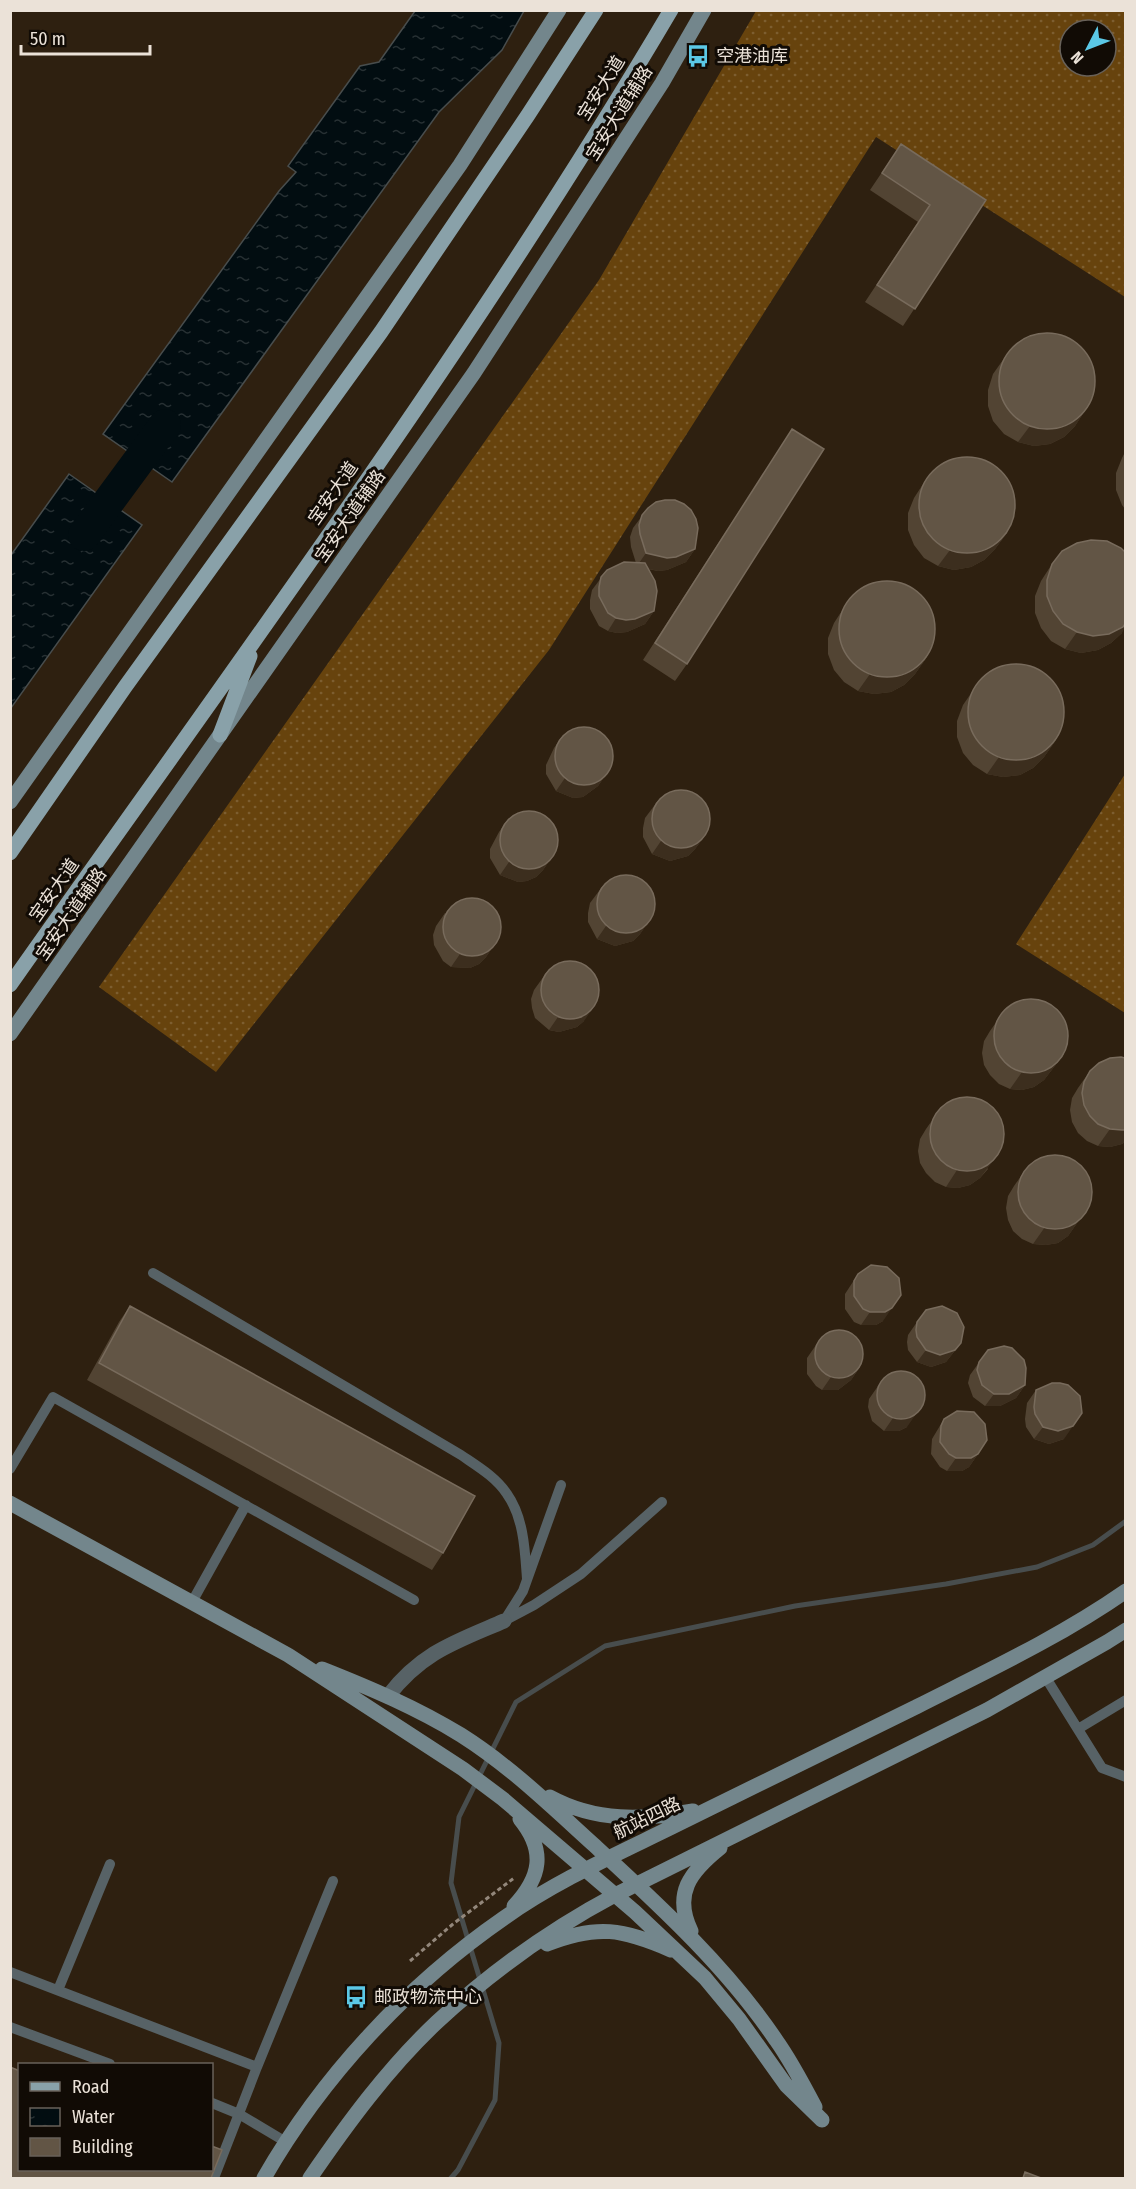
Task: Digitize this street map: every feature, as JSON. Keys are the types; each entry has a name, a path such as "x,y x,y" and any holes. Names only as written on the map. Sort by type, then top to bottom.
{"main road":[{"path":"10,853 125,687 381,332 522,125 596,10"},
{"name":"宝安大道","path":"10,986 457,348 564,185 671,10"},
{"path":"220,735 256,637"}],"street":[{"path":"10,802 460,165 560,10"},
{"name":"宝安大道辅路","path":"10,1034 481,363 662,83 704,10"},
{"path":"10,1503 288,1655 502,1799 615,1894 705,1978 739,2019 786,2085 822,2120 776,2040 749,2004 698,1945 676,1921 527,1784 462,1736 430,1717 388,1696 288,1655"},
{"name":"航站四路","path":"264,2178 286,2142 334,2077 393,2011 505,1917 587,1870 988,1671 1057,1634 1125,1591"},
{"path":"388,1696 400,1681 429,1655 504,1621"},
{"path":"310,2178 367,2102 436,2023 522,1954 590,1908 987,1710 1046,1678 1125,1630"},
{"path":"527,1784 568,1805 603,1816 641,1818 710,1808"},
{"path":"502,1799 525,1826 538,1853 535,1877 505,1917"},
{"path":"698,1945 684,1914 683,1897 687,1883 712,1854 745,1830"},
{"path":"522,1954 568,1936 607,1930 648,1940 681,1954"}],"lane":[{"path":"153,1273 450,1449 491,1477 508,1494 518,1516 524,1542 527,1580"},
{"path":"10,1469 53,1397 414,1600"},
{"path":"504,1621 527,1580 561,1485"},
{"path":"504,1621 534,1605 581,1574 662,1502"},
{"path":"192,1602 246,1505"},
{"path":"1046,1678 1102,1768 1125,1777"},
{"path":"1078,1729 1125,1700"},
{"path":"58,1990 110,1864"},
{"path":"214,2178 333,1881"},
{"path":"10,1972 257,2067"},
{"path":"10,2026 107,2063"},
{"path":"213,2103 239,2114 286,2142"}],"path":[{"path":"410,1961 453,1924 514,1878 519,1871"}],"shaded area":[{"path":"756,11 1125,11 1125,297 876,137 549,650 216,1072 99,987 599,280"},
{"path":"1125,774 1125,1013 1016,944"}],"water":[{"path":"415,11 524,11 502,50 439,112 172,482 103,434 279,191 296,172 288,166 360,66 379,62"},
{"path":"69,474 142,525 11,708 11,555"}],"building":[{"path":"901,144 986,200 915,309 877,285 930,205 882,173"},
{"path":"1047,333 1065,337 1081,347 1091,363 1095,381 1091,399 1081,415 1065,425 1047,429 1029,425 1013,415 1003,399 999,381 1003,363 1013,347 1029,337"},
{"path":"792,429 824,449 687,664 655,643"},
{"path":"967,457 985,461 1001,471 1011,487 1015,505 1011,523 1001,539 985,549 967,553 949,549 933,539 923,523 919,505 923,487 933,471 949,461"},
{"path":"675,500 684,504 691,510 698,528 695,549 676,557 667,558 646,553 640,534 639,525 642,515 656,502"},
{"path":"1091,540 1107,541 1125,552 1125,624 1109,634 1093,636 1077,632 1063,624 1053,611 1047,596 1047,580 1052,564 1062,551 1077,543"},
{"path":"624,562 645,563 655,581 657,591 654,611 635,619 616,618 608,613 599,596 601,577 607,570"},
{"path":"887,581 905,585 921,595 931,611 935,629 931,647 921,663 905,673 887,677 869,673 853,663 843,647 839,629 843,611 853,595 869,585"},
{"path":"1016,664 1034,668 1050,678 1060,694 1064,712 1060,730 1050,746 1034,756 1016,760 998,756 982,746 972,730 968,712 972,694 982,678 998,668"},
{"path":"584,727 600,732 608,740 613,756 608,772 600,780 584,785 568,780 560,772 555,756 560,740 568,732"},
{"path":"681,790 692,792 705,803 710,819 708,830 697,843 681,848 670,846 657,835 652,819 654,808 665,795"},
{"path":"529,811 540,813 553,824 558,840 556,851 545,864 529,869 518,867 505,856 500,840 502,829 513,816"},
{"path":"626,875 637,877 650,888 655,904 653,915 642,928 626,933 615,931 602,920 597,904 599,893 610,880"},
{"path":"472,898 483,900 496,911 501,927 499,938 488,951 472,956 461,954 448,943 443,927 445,916 456,903"},
{"path":"570,961 581,963 594,974 599,990 597,1001 586,1014 570,1019 559,1017 546,1006 541,990 543,979 554,966"},
{"path":"1031,999 1045,1002 1057,1010 1065,1022 1068,1036 1065,1050 1057,1062 1045,1070 1031,1073 1017,1070 1005,1062 997,1050 994,1036 997,1022 1005,1010 1017,1002"},
{"path":"1110,1058 1125,1058 1125,1130 1110,1129 1098,1124 1084,1105 1082,1093 1084,1082 1090,1071 1099,1063"},
{"path":"967,1097 981,1100 993,1108 1001,1120 1004,1134 1001,1148 993,1160 981,1168 967,1171 953,1168 941,1160 933,1148 930,1134 933,1120 941,1108 953,1100"},
{"path":"1055,1155 1069,1158 1081,1166 1089,1178 1092,1192 1089,1206 1081,1218 1069,1226 1055,1229 1041,1226 1029,1218 1021,1206 1018,1192 1021,1178 1029,1166 1041,1158"},
{"path":"871,1265 887,1267 899,1278 901,1295 892,1308 885,1312 870,1312 863,1309 854,1296 854,1281 858,1274"},
{"path":"130,1306 475,1496 443,1553 99,1363"},
{"path":"942,1306 957,1313 964,1327 961,1343 955,1350 940,1355 926,1350 917,1337 916,1330 917,1322 926,1310"},
{"path":"839,1330 856,1337 863,1354 856,1371 839,1378 822,1371 815,1354 822,1337"},
{"path":"1004,1346 1012,1348 1024,1360 1025,1385 1009,1394 994,1394 982,1385 977,1370 979,1362 988,1350"},
{"path":"901,1371 918,1378 925,1395 918,1412 901,1419 884,1412 877,1395 884,1378"},
{"path":"1052,1383 1068,1385 1080,1396 1082,1413 1073,1426 1058,1431 1043,1427 1035,1414 1034,1407 1036,1390"},
{"path":"957,1411 974,1412 985,1424 987,1440 978,1454 971,1458 956,1458 949,1454 940,1442 944,1419"},
{"path":"10,2067 18,2070 18,2171 213,2171 213,2146 222,2150 211,2178 10,2178"},
{"path":"1025,2172 1041,2178 1023,2178"}],"waterway":[{"path":"84,535 165,425"},
{"path":"451,2178 458,2170 495,2100 499,2043 451,1883 459,1817 516,1702 605,1646 795,1606 946,1584 1037,1567 1093,1545 1126,1521"}],"place":[{"name":"空港油库","path":"698,56"},
{"name":"邮政物流中心","path":"356,1997"}]}
